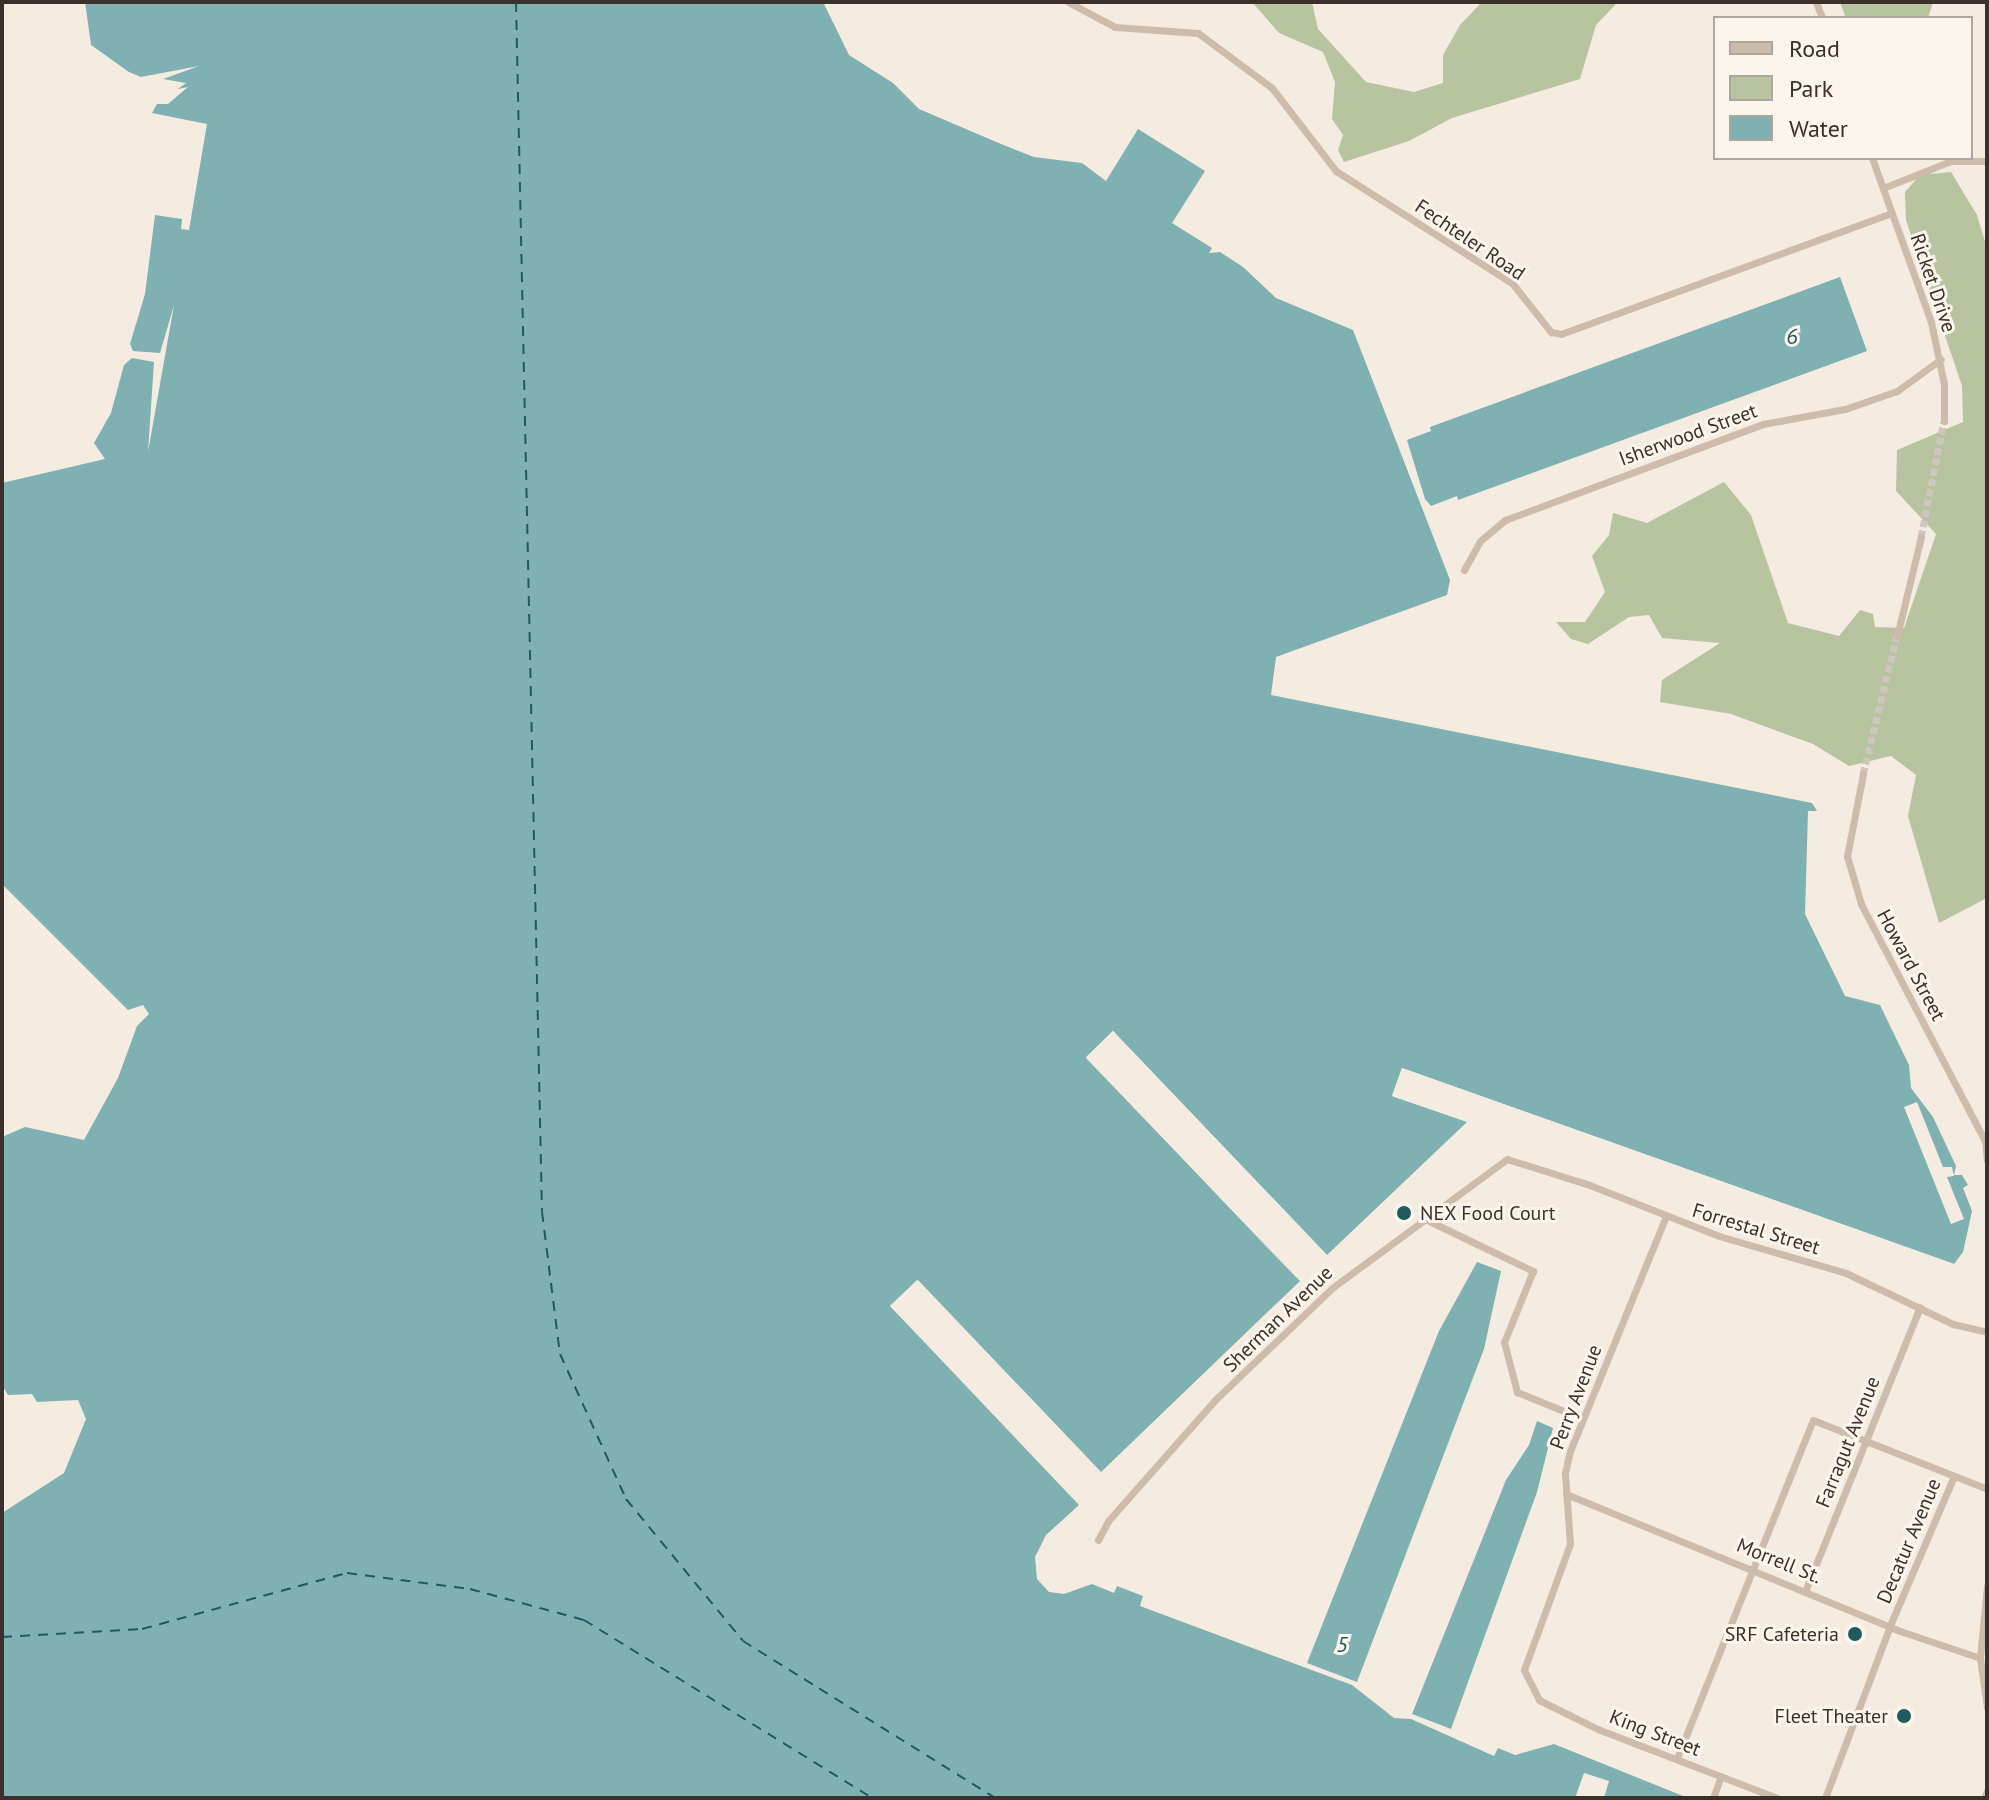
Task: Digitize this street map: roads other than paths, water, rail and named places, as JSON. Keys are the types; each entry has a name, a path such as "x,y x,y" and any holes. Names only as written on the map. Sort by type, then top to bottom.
{"street":[{"name":"Fechteler Road","path":"1068,2 1115,27 1198,33 1272,88 1336,171 1512,283 1551,332 1561,334 1892,213"},
{"name":"Ricket Drive","path":"1873,160 1941,359 1944,421"},
{"path":"1883,188 1951,161 1987,161"},
{"name":"Isherwood Street","path":"1464,570 1480,541 1505,520 1763,424 1845,409 1897,391 1941,359"},
{"path":"1897,636 1921,537"},
{"name":"Howard Street","path":"1863,774 1847,856 1861,904 1986,1141 1987,1161"},
{"name":"Forrestal Street","path":"1512,1160 1666,1216 1846,1273 1953,1324 1987,1332"},
{"name":"Sherman Avenue","path":"1098,1540 1108,1521 1216,1399 1357,1266 1427,1220 1492,1167 1512,1160"},
{"name":"Perry Avenue","path":"1528,1687 1524,1670 1570,1544 1565,1473 1583,1419 1666,1216"},
{"path":"1427,1220 1533,1271 1504,1342 1517,1392 1583,1419"},
{"name":"Farragut Avenue","path":"1806,1589 1920,1307"},
{"path":"1677,1758 1813,1420 1987,1489"},
{"name":"Decatur Avenue","path":"1825,1798 1891,1623 1954,1476"},
{"name":"Morrell St.","path":"1566,1494 1891,1623 1928,1642 1980,1658"},
{"path":"1987,1586 1980,1658 1987,1708"},
{"name":"King Street","path":"1528,1687 1539,1700 1600,1730 1777,1798"},
{"path":"1713,1798 1721,1776"},
{"path":"1984,1798 1987,1791"}],"water":[{"path":"85,2 823,2 849,55 893,83 919,109 1001,144 1034,157 1082,163 1106,181 1138,129 1205,171 1172,223 1212,248 1209,253 1220,252 1243,267 1276,298 1353,330 1450,580 1447,595 1276,657 1271,695 1812,803 1817,811 1808,811 1805,914 1845,996 1880,1005 1909,1065 1911,1088 1933,1117 1956,1166 1954,1175 1962,1175 1968,1185 1963,1188 1972,1211 1963,1252 1954,1264 1402,1068 1392,1096 1467,1122 1327,1255 1113,1031 1086,1058 1300,1281 1101,1472 918,1280 890,1306 1079,1505 1046,1535 1035,1557 1037,1579 1049,1592 1064,1594 1092,1584 1114,1593 1117,1586 1143,1596 1140,1606 1352,1685 1394,1718 1411,1719 1494,1756 1498,1748 1515,1755 1554,1744 1688,1798 1604,1798 1609,1781 1584,1773 1575,1798 2,1798 2,1513 64,1473 86,1419 78,1400 37,1402 32,1394 8,1395 2,1385 2,1137 25,1127 84,1140 118,1078 137,1026 149,1014 143,1005 128,1010 2,884 2,483 105,459 94,443 111,413 124,365 132,358 154,362 148,452 174,305 160,353 133,351 130,344 145,294 155,215 182,219 181,229 189,230 207,124 152,113 157,104 168,104 188,87 178,89 186,83 163,79 199,66 141,77 129,72 91,45"},
{"name":"6","path":"1840,277 1867,351 1458,500 1457,496 1431,506 1425,499 1407,440 1431,431 1430,427"},
{"name":"5","path":"1477,1262 1501,1271 1484,1349 1357,1682 1307,1663 1439,1331"},
{"path":"1537,1421 1553,1428 1537,1492 1451,1729 1412,1714 1506,1480 1529,1445"}],"tunnel":[{"path":"1921,537 1944,421"},
{"path":"1863,774 1897,636"}],"place":[{"name":"NEX Food Court","path":"1404,1213"},
{"name":"SRF Cafeteria","path":"1855,1634"},
{"name":"Fleet Theater","path":"1904,1716"}]}
